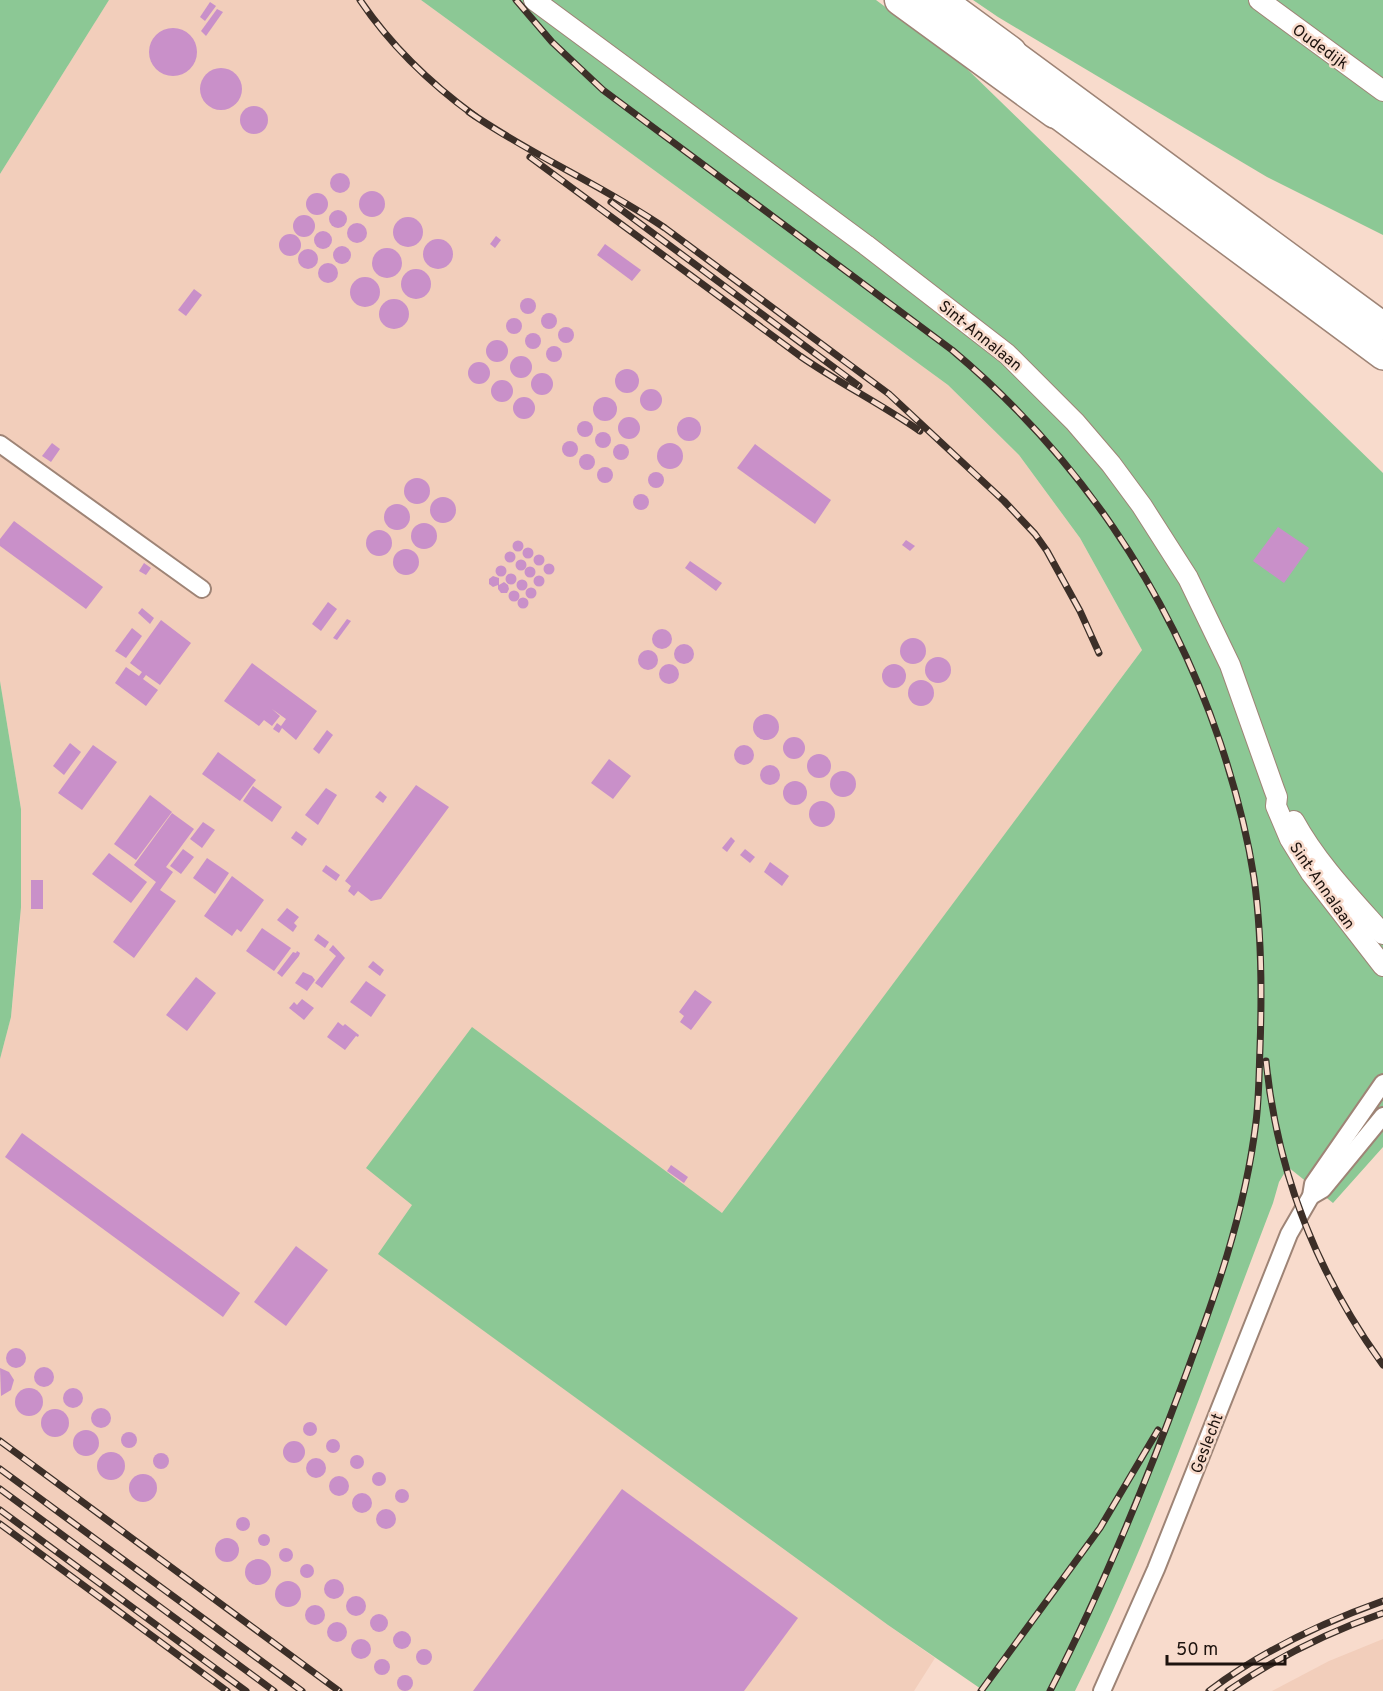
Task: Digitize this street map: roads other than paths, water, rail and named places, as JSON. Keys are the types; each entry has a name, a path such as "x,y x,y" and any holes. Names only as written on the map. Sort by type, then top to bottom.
{"highway":[{"path":"900,0 1383,356"},
{"path":"940,0 1383,326"}],"street":[{"name":"Sint-Annalaan","path":"534,0 866,245 1007,354 1075,422 1112,464 1166,540 1188,578 1230,665 1277,797 1276,806 1290,839 1311,873 1383,966"},
{"name":"Oudedijk","path":"1259,0 1383,91"},
{"path":"0,444 202,589"},
{"name":"Sint-Annalaan","path":"1277,797 1284,802 1301,834 1335,880 1383,934"},
{"name":"Geslecht","path":"1102,1691 1156,1569 1289,1234 1311,1196 1313,1184 1383,1083"},
{"name":"Geslecht","path":"1311,1196 1323,1189 1383,1116"}],"railway":[{"path":"360,0 398,48 443,91 475,116"},
{"path":"516,0 552,42 603,90 952,350 997,390 1039,433 1078,479 1113,527 1145,578 1174,630 1199,685 1220,742 1248,844 1259,921 1261,985 1259,1085 1251,1156 1227,1256 1182,1385 1120,1540 1087,1616 1050,1691"},
{"path":"469,112 665,228 889,394 1004,501 1035,534 1080,611 1099,653"},
{"path":"530,157 800,356 920,431"},
{"path":"611,202 859,386"},
{"path":"1266,1061 1271,1102 1280,1143 1290,1182 1304,1220 1338,1295 1383,1365"},
{"path":"981,1691 1100,1528 1158,1430"},
{"path":"0,1441 339,1691"},
{"path":"0,1469 302,1691"},
{"path":"0,1489 274,1691"},
{"path":"0,1510 246,1691"},
{"path":"0,1524 227,1691"},
{"path":"1209,1691 1250,1663 1293,1639 1383,1601"},
{"path":"1228,1691 1303,1647 1383,1613"}]}
